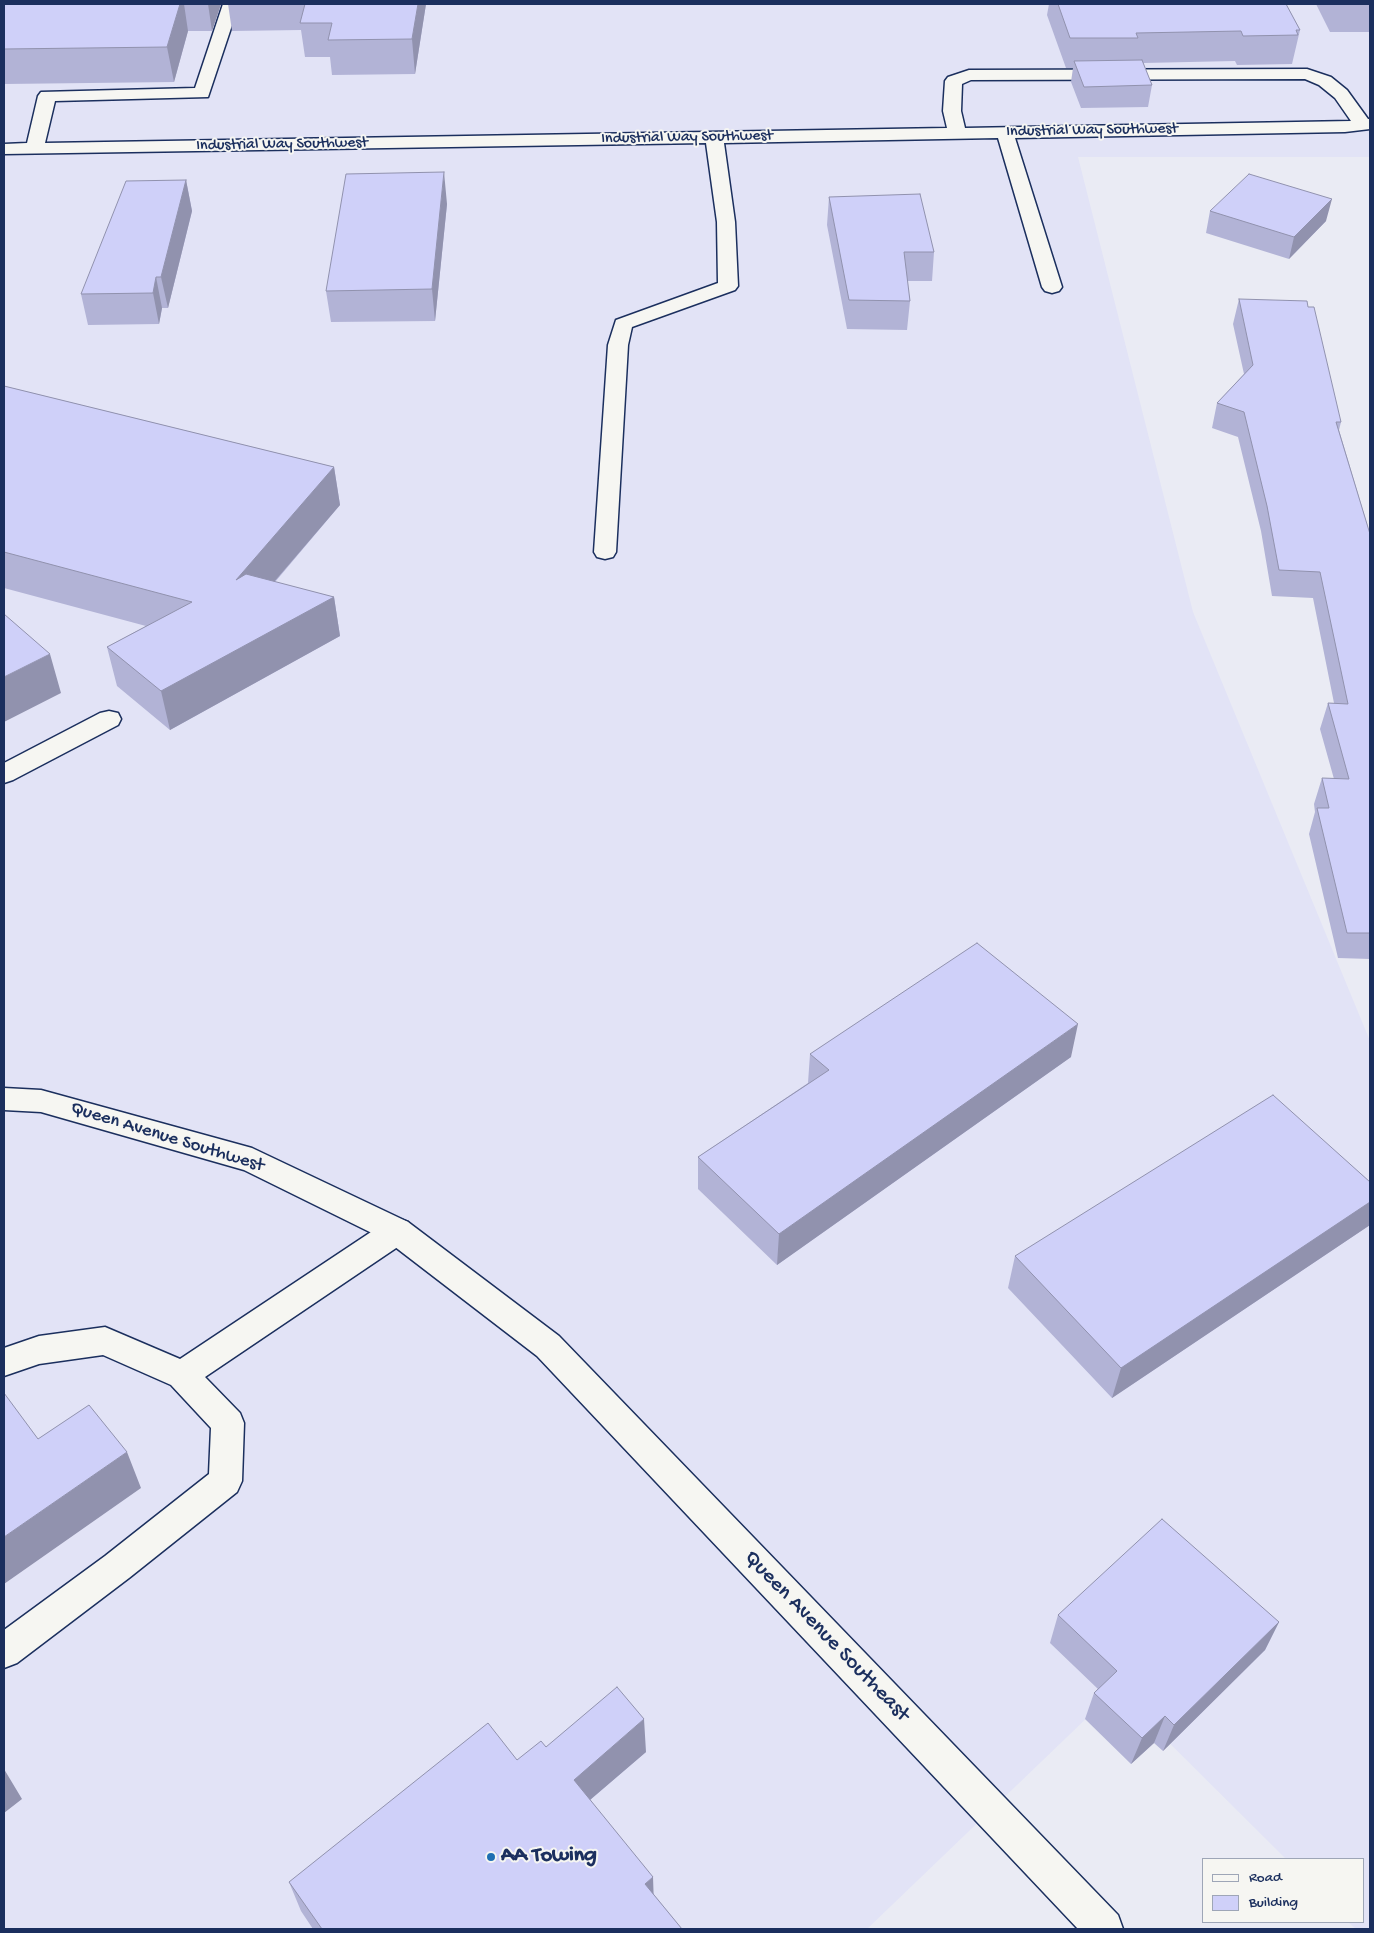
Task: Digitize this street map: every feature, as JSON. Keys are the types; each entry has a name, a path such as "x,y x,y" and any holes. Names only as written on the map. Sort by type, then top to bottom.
{"street":[{"path":"35,149 47,96 202,93 231,4"},
{"path":"958,133 952,111 954,81 969,75 1307,74 1325,81 1341,94 1367,125"},
{"name":"Industrial Way Southwest","path":"4,149 1005,133 1367,125"},
{"path":"1005,133 1052,287"},
{"path":"605,552 618,345 623,324 728,286 726,222 714,138"},
{"path":"4,774 109,719"},
{"name":"Queen Avenue Southwest","path":"4,1099 41,1101 252,1160 397,1231 548,1346"},
{"path":"182,1375 397,1231"},
{"path":"4,1362 39,1350 104,1341 182,1375 228,1423 225,1481 117,1567 4,1651"},
{"name":"Queen Avenue Southeast","path":"548,1346 1104,1929"}],"shaded area":[{"path":"4,4 1370,4 1370,157 1078,157 1193,612 1370,1041 1370,1929 1356,1929 1349,1923 1364,1923 1364,1858 1285,1858 1116,1690 867,1929 4,1929"}],"building":[{"path":"4,4 180,4 167,47 4,49"},
{"path":"305,4 418,4 412,39 328,40 332,23 300,23"},
{"path":"1058,4 1286,4 1300,30 1296,30 1298,35 1243,36 1241,31 1136,33 1138,38 1070,38"},
{"path":"1142,60 1152,85 1084,87 1074,61"},
{"path":"444,172 432,289 326,291 346,174"},
{"path":"1249,174 1332,199 1294,237 1210,211"},
{"path":"186,180 161,277 156,277 153,293 81,294 126,181"},
{"path":"920,194 934,252 904,252 910,301 849,300 829,197"},
{"path":"1239,299 1307,301 1308,307 1314,307 1341,422 1336,422 1370,534 1370,933 1347,933 1317,808 1329,808 1322,778 1349,779 1328,703 1348,704 1320,572 1279,570 1267,506 1244,412 1217,403 1253,365"},
{"path":"4,386 334,467 236,580 246,574 334,597 161,691 107,647 192,602 4,552"},
{"path":"4,614 50,654 4,677"},
{"path":"977,943 1078,1024 779,1234 698,1157 829,1070 810,1054"},
{"path":"1273,1095 1370,1182 1370,1202 1121,1368 1015,1256"},
{"path":"4,1393 38,1439 89,1405 127,1452 4,1537"},
{"path":"1162,1519 1279,1622 1174,1725 1165,1716 1142,1738 1094,1693 1117,1671 1058,1615"},
{"name":"AA Towing","path":"617,1687 644,1719 574,1780 653,1877 645,1884 682,1929 322,1929 289,1882 488,1723 517,1760 541,1741 546,1747"}],"place":[{"name":"AA Towing","path":"491,1857"}]}
